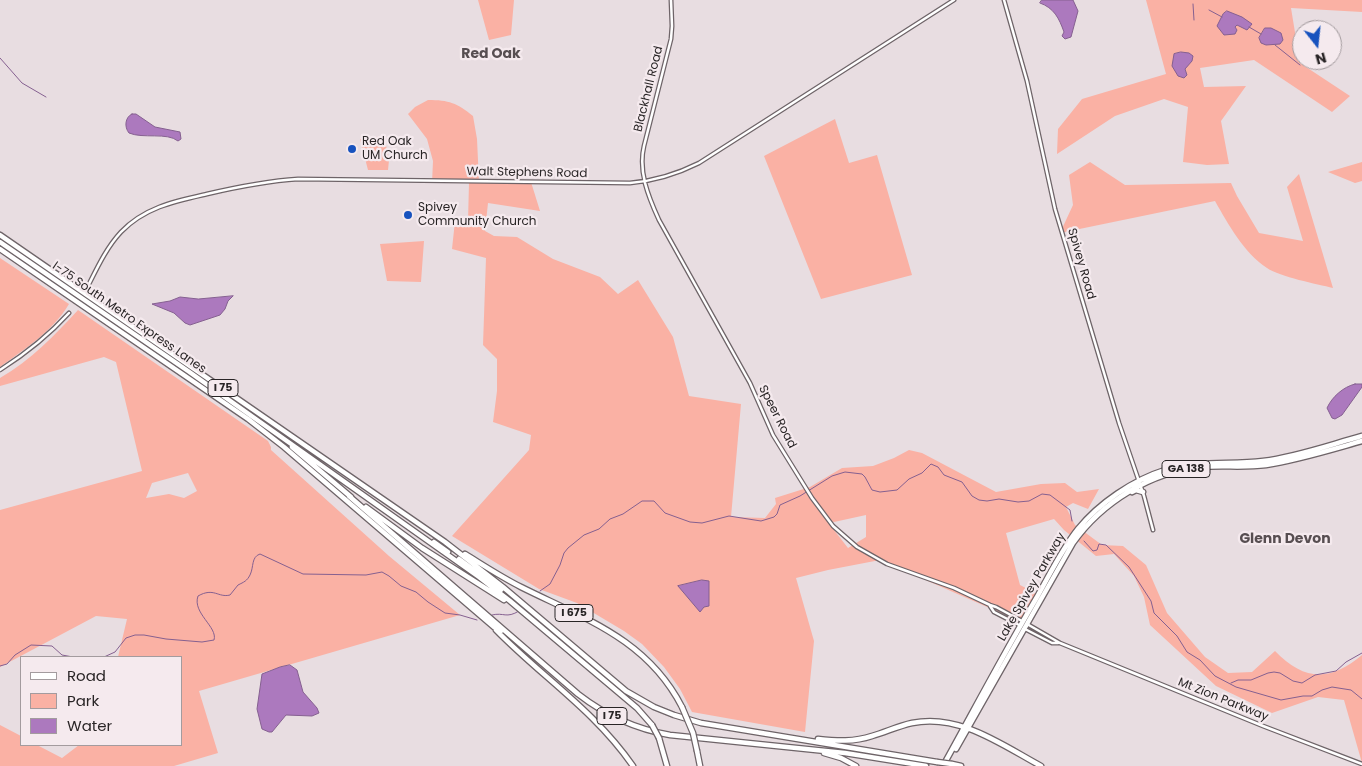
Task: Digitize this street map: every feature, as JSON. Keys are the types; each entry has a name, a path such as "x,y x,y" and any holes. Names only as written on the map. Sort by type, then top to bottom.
{"highway":[{"name":"I 75","path":"0,235 445,542 484,572 626,691 650,705 691,720 961,766"},
{"name":"I-75 South Metro Express Lanes","path":"0,242 180,365 381,507 530,617 637,708 652,725 659,738 667,766"},
{"name":"I 75","path":"0,249 248,419 299,460 494,627 518,642 588,702 605,713 631,725 670,734 811,749 926,766"},
{"name":"I-75 South Metro Express Lanes","path":"270,429 349,496 422,548 509,601"},
{"name":"Lake Spivey Parkway","path":"945,766 1065,548 1078,529 1104,505 1163,471 1200,462 1263,461 1289,456 1362,436"},
{"name":"Lake Spivey Parkway","path":"1023,625 1080,533 1095,517 1140,483 1184,470 1208,466 1264,465 1284,462 1362,441"},
{"path":"1112,504 1134,490 1143,492"},
{"path":"349,496 518,642"},
{"path":"381,507 473,569 522,608 538,617"},
{"name":"I 675","path":"445,542 506,579 594,623 626,642 655,667 668,683 682,707 693,733 700,766"},
{"path":"494,627 597,722 633,766"},
{"path":"955,724 970,720 978,732"},
{"path":"790,737 837,741 853,740 873,736 915,722 932,721 955,724 978,732 1041,766"},
{"path":"811,749 841,758 856,766"}],"street":[{"name":"Blackhall Road","path":"645,181 641,159 670,46 672,26 670,0"},
{"name":"Walt Stephens Road","path":"89,284 104,256 121,232 145,214 160,206 180,200 246,185 298,179 630,183 645,181 685,170 913,24 954,0"},
{"name":"Spivey Road","path":"1004,0 1027,81 1055,209 1109,389 1143,492 1153,530"},
{"name":"Speer Road","path":"645,181 661,225 750,383 773,434 825,517 845,538 867,554 887,564 954,588 990,606 996,607 1023,625"},
{"path":"0,370 21,357 50,333 69,312"},
{"path":"1023,625 1036,636 1052,644 1060,643"},
{"path":"1023,625 1060,643"},
{"name":"Mt Zion Parkway","path":"1060,643 1362,764"}],"green space":[{"path":"478,0 514,0 511,35 489,40"},
{"path":"1146,0 1362,0 1362,12 1291,8 1293,20 1292,70 1311,70 1350,96 1332,112 1254,60 1200,68 1204,87 1246,86 1221,121 1229,164 1207,165 1183,162 1188,107 1164,99 1115,116 1057,154 1058,129 1082,99 1166,74"},
{"path":"428,100 442,101 457,105 473,116 477,139 479,182 531,182 540,211 488,203 485,231 494,236 517,237 553,259 600,277 618,294 638,280 673,337 689,396 741,404 731,517 765,518 776,504 775,498 810,487 842,468 873,466 909,450 922,453 996,492 1041,484 1065,483 1077,492 1099,489 1088,509 1073,503 1066,507 1075,525 1102,545 1123,546 1146,565 1167,613 1205,657 1228,673 1252,672 1275,651 1296,668 1307,673 1317,674 1328,674 1339,670 1362,655 1362,763 1344,700 1318,697 1272,713 1216,686 1150,625 1144,597 1134,576 1114,554 1096,556 1064,530 1054,519 1006,533 1020,585 1041,596 1026,624 880,560 796,578 814,641 805,732 692,712 680,689 664,667 642,644 577,603 539,589 452,536 529,450 531,435 493,422 497,391 497,359 483,345 486,258 452,249 455,221 468,221 469,183 432,183 433,161 427,139 408,114 415,107","holes":["823,510 830,521 834,522 866,515 866,537 848,548 820,512"]},
{"path":"835,119 849,163 877,155 912,275 821,299 764,156"},
{"path":"384,136 389,160 388,170 368,170 360,139"},
{"path":"1090,162 1125,185 1231,183 1259,233 1303,241 1287,187 1299,174 1333,288 1289,277 1267,268 1244,246 1215,201 1060,233 1073,205 1069,175"},
{"path":"1362,162 1362,181 1355,183 1328,172"},
{"path":"424,241 421,282 387,281 380,244"},
{"path":"0,258 69,304 47,331 0,367"},
{"path":"78,310 268,441 271,450 389,556 460,615 199,691 218,753 174,766 0,766 0,725 20,735 20,746 39,746 62,758 78,746 182,746 182,656 118,656 127,619 96,616 0,667 0,510 142,471 116,362 104,357 0,386 0,378 32,355","holes":["188,473 197,491 184,498 169,494 146,498 152,483"]}],"water":[{"path":"1042,0 1073,0 1078,11 1071,37 1065,39 1062,36 1064,32 1058,18 1049,8 1040,3"},
{"path":"1227,11 1242,17 1252,24 1247,30 1237,25 1235,27 1237,30 1235,34 1224,35 1217,26 1223,14"},
{"path":"1265,28 1271,28 1281,33 1283,40 1280,44 1266,45 1261,43 1259,38"},
{"path":"1181,52 1189,53 1193,56 1192,61 1185,69 1187,75 1184,78 1178,76 1172,66 1174,54"},
{"path":"132,114 136,114 155,127 180,132 181,139 178,141 168,137 141,136 129,133 126,128 126,122"},
{"path":"233,296 220,315 190,325 174,313 152,304 180,297 198,299"},
{"path":"1355,384 1362,384 1362,387 1342,415 1335,419 1332,418 1327,408 1329,404 1342,390"},
{"path":"702,580 709,581 709,606 704,607 700,612 678,586"},
{"path":"290,665 297,670 303,692 319,713 312,716 286,715 272,732 269,732 262,729 257,709 262,674"}],"waterway":[{"path":"1193,4 1194,20"},
{"path":"1209,10 1222,17"},
{"path":"1249,27 1261,34"},
{"path":"1275,45 1292,59"},
{"path":"0,58 22,83 46,97"},
{"path":"540,591 550,584 568,548 584,535 599,529 610,519 623,514 642,501 654,501 665,513 690,522 702,523 729,516 761,521 774,517 780,505 800,496 832,476 845,472 862,474 872,490 880,492 897,490 909,479 922,473 931,464 938,467 944,475 962,482 972,496 979,500 999,499 1018,502 1029,501 1042,494 1050,495 1070,510 1072,521"},
{"path":"1084,541 1093,551 1097,550 1099,544 1106,545 1129,567 1151,601 1154,613 1177,636 1187,652 1200,660 1215,676 1236,687 1281,700 1312,696 1332,687 1351,690 1362,699"},
{"path":"106,656 115,652 126,638 135,635 202,642 214,640 212,630 201,614 197,602 198,596 208,592 226,596 230,595 238,585 248,579 255,557 260,554 303,574 366,575 382,572 401,586 416,592 445,613 477,620"},
{"path":"492,615 511,615 519,611"},
{"path":"0,666 7,664 15,655 31,645 52,646 62,655 68,656"},
{"path":"1231,683 1238,680 1251,680 1274,672 1302,683 1315,675 1336,671 1346,662 1362,653"}],"place":[{"name":"Red Oak UM Church","path":"352,149"},
{"name":"Spivey Community Church","path":"408,215"}],"district":[{"name":"Red Oak","path":"491,54"},
{"name":"Glenn Devon","path":"1285,539"}]}
